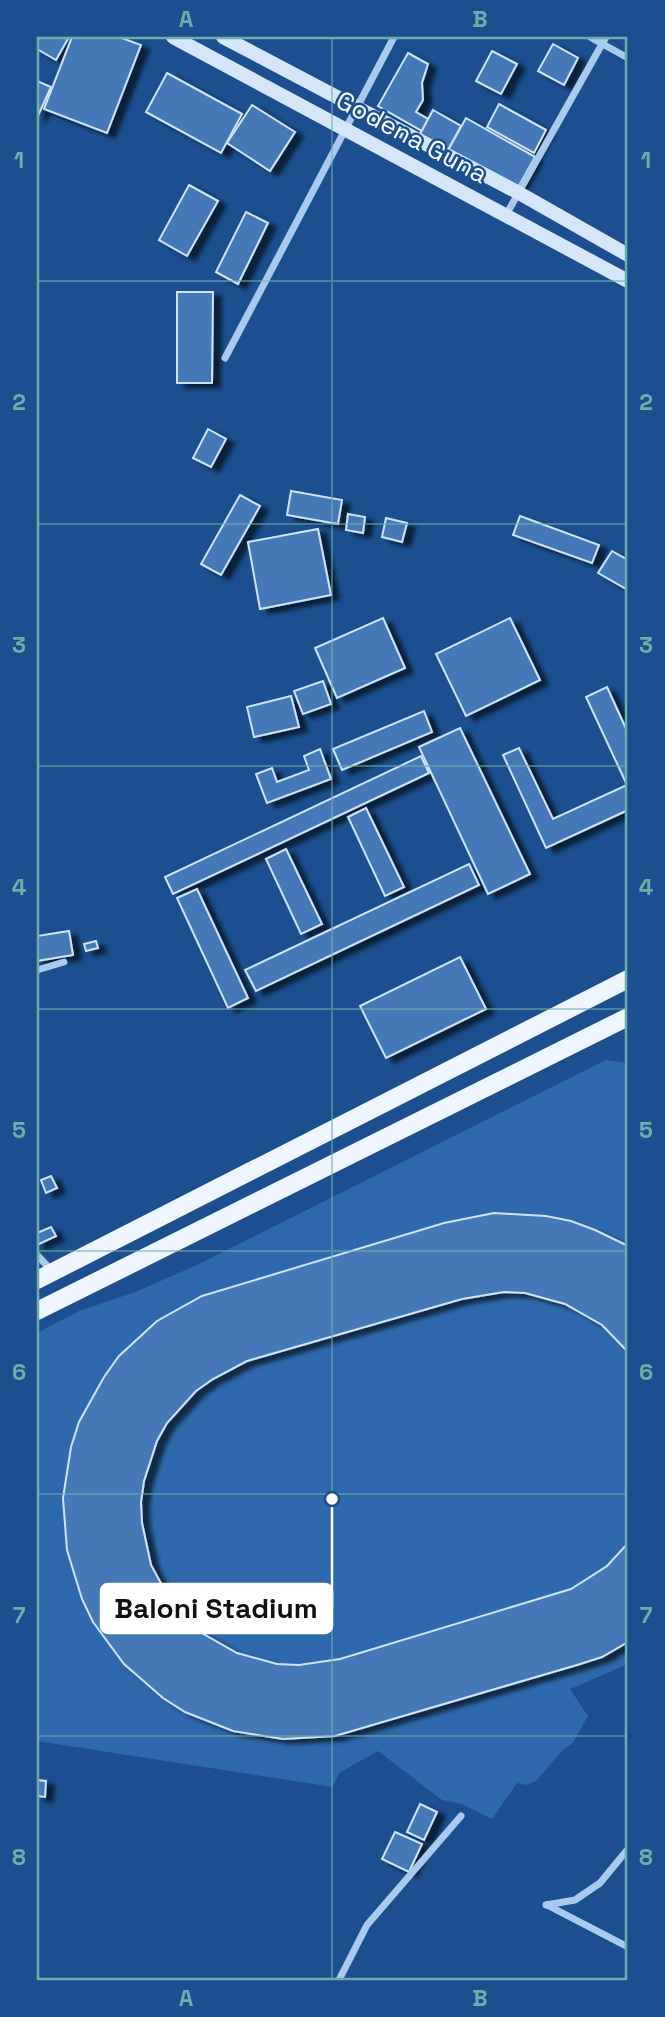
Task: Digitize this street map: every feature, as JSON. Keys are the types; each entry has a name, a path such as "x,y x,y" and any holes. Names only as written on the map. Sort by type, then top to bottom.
{"main road":[{"name":"Godena Guna","path":"173,37 628,281"},
{"name":"Godena Guna","path":"223,37 519,193 628,256"},
{"path":"45,1276 628,979"},
{"path":"37,1311 628,1017"}],"street":[{"path":"225,358 394,37"},
{"path":"590,37 604,40 628,58"},
{"path":"506,215 604,40"},
{"path":"37,970 64,962"},
{"path":"37,1255 45,1276"},
{"path":"339,1980 367,1925 461,1816"},
{"path":"628,1849 600,1884 575,1900 546,1905 628,1947"}],"shaded area":[{"path":"606,1060 628,1063 628,1664 570,1689 588,1716 572,1744 564,1749 536,1781 526,1785 517,1783 492,1819 462,1804 442,1800 378,1751 339,1773 333,1787 37,1741 37,1333 79,1311 135,1292 197,1265"}],"building":[{"path":"37,37 69,37 56,60 37,49"},
{"path":"72,37 119,37 141,45 107,133 44,109"},
{"path":"553,44 578,58 564,85 538,71"},
{"path":"492,51 517,64 501,94 476,81"},
{"path":"408,53 428,64 422,83 423,100 416,112 428,119 422,131 378,106"},
{"path":"167,73 242,114 221,153 146,112"},
{"path":"37,81 51,87 37,118"},
{"path":"499,104 546,130 534,153 487,127"},
{"path":"252,105 295,132 270,171 227,143"},
{"path":"433,110 461,126 447,152 419,136"},
{"path":"466,118 535,157 516,191 447,152"},
{"path":"189,185 218,201 187,256 159,240"},
{"path":"246,212 268,223 238,284 216,272"},
{"path":"177,292 213,292 212,383 177,383"},
{"path":"208,429 226,439 211,467 193,458"},
{"path":"291,491 342,500 338,524 287,515"},
{"path":"240,495 260,506 221,575 201,564"},
{"path":"348,514 365,517 363,533 346,530"},
{"path":"520,516 599,545 592,563 513,535"},
{"path":"386,518 407,523 402,542 382,537"},
{"path":"318,529 331,595 260,609 248,542"},
{"path":"612,551 628,560 628,590 598,573"},
{"path":"383,618 405,668 337,698 315,648"},
{"path":"510,618 540,680 466,716 436,654"},
{"path":"323,681 331,704 303,714 294,691"},
{"path":"607,687 628,733 628,810 546,848 503,755 519,748 553,819 627,785 586,697"},
{"path":"291,696 299,727 254,737 247,707"},
{"path":"424,711 432,732 342,770 333,749"},
{"path":"460,728 530,874 488,894 419,747"},
{"path":"320,749 331,779 267,803 256,774 272,768 277,782 309,770 304,756"},
{"path":"421,756 429,773 173,894 165,877"},
{"path":"366,808 404,887 385,896 348,817"},
{"path":"286,849 322,924 301,934 266,859"},
{"path":"469,864 479,885 256,991 245,970"},
{"path":"197,889 248,998 228,1008 177,898"},
{"path":"69,931 73,955 37,961 37,936"},
{"path":"96,941 98,948 86,951 84,944"},
{"path":"460,957 486,1009 386,1058 360,1006"},
{"path":"51,1176 57,1188 46,1193 41,1180"},
{"path":"494,1213 546,1216 571,1221 628,1246 628,1352 602,1325 565,1304 525,1293 504,1292 462,1299 247,1361 196,1391 167,1423 157,1441 144,1481 141,1502 142,1523 151,1565 171,1602 200,1632 237,1653 277,1664 299,1665 340,1659 571,1589 607,1566 628,1543 628,1642 602,1657 335,1736 283,1739 233,1731 185,1712 163,1698 124,1664 93,1622 82,1599 67,1550 63,1498 71,1447 79,1422 104,1377 119,1356 157,1321 202,1296 444,1223"},
{"path":"51,1227 56,1236 37,1245 37,1233"},
{"path":"37,1780 46,1781 45,1797 37,1796"},
{"path":"420,1804 437,1812 424,1840 407,1832"},
{"path":"395,1832 422,1844 409,1872 382,1859"}],"place":[{"name":"Baloni Stadium","path":"332,1499"}]}
